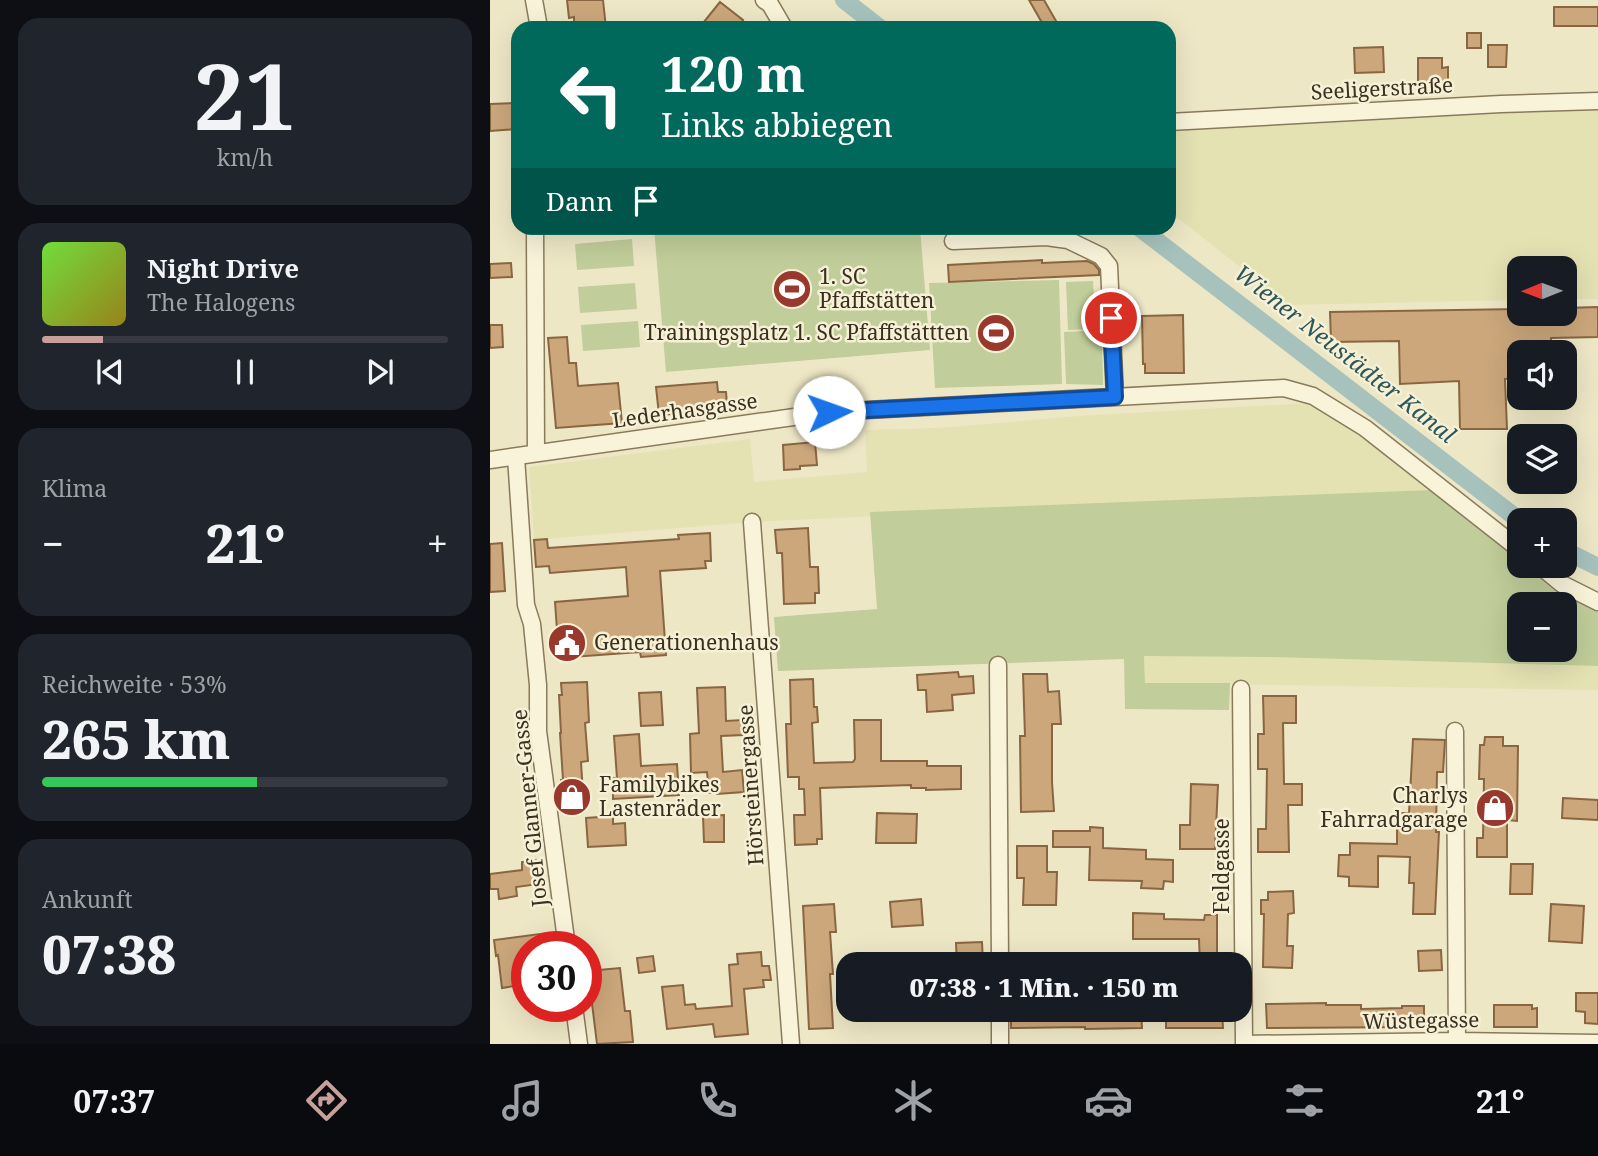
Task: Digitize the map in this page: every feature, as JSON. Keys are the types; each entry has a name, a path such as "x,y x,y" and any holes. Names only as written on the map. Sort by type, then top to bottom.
{"street":[{"path":"534,0 538,21"},
{"path":"764,0 780,21"},
{"name":"Seeligerstraße","path":"1176,122 1598,101"},
{"path":"535,235 536,453"},
{"path":"953,241 1046,237 1068,240 1101,256 1109,266 1115,397"},
{"name":"Lederhasgasse","path":"490,460 829,412 1284,388 1313,396 1365,428 1507,540"},
{"name":"Josef Glanner-Gasse","path":"516,457 526,605 532,624 538,685 538,731 565,931"},
{"name":"Hörsteinergasse","path":"752,522 791,1044"},
{"path":"1555,578 1598,602"},
{"path":"998,665 1000,952"},
{"name":"Feldgasse","path":"1241,689 1244,1044"},
{"path":"1455,731 1457,1042"},
{"path":"577,1022 579,1044"},
{"path":"1000,1022 1000,1044"},
{"name":"Wüstegasse","path":"1244,1044 1598,1042"}],"shaded area":[{"path":"1575,107 1598,108 1598,299 1577,299 1577,256 1507,256 1507,300 1288,305 1176,217 1176,130"},
{"path":"1309,403 1366,438 1431,490 752,522 534,540 529,467 750,439 754,482 867,472 865,430 937,428 1079,416"},
{"path":"1144,655 1598,666 1598,690 1145,683"}],"green space":[{"name":"1. SC Pfaffstätten","path":"655,235 921,235 930,350 666,372"},
{"path":"632,239 634,266 577,270 575,244"},
{"name":"Trainingsplatz 1. SC Pfaffstättten","path":"1059,280 1062,384 935,388 929,283"},
{"path":"1093,281 1096,329 1068,330 1066,282"},
{"path":"635,283 637,309 580,313 578,287"},
{"path":"638,321 640,347 583,351 581,325"},
{"path":"1102,330 1103,385 1066,384 1064,332"},
{"path":"1431,490 1507,548 1507,578 1547,578 1565,592 1507,592 1507,662 1577,662 1577,601 1598,608 1598,666 1144,656 1145,683 1230,683 1229,710 1125,709 1124,659 778,671 774,617 877,609 870,512"}],"building":[{"path":"567,0 603,0 605,21 574,21 574,17 569,18"},
{"path":"1029,0 1044,0 1056,21 1041,21"},
{"path":"720,2 743,20 742,21 705,21"},
{"path":"1554,7 1598,7 1598,26 1554,26"},
{"path":"1467,33 1481,33 1481,48 1467,48"},
{"path":"1488,45 1507,45 1506,67 1488,67"},
{"path":"1383,47 1384,72 1355,73 1354,48"},
{"path":"1418,58 1442,58 1442,68 1448,67 1448,82 1418,83"},
{"path":"511,103 511,129 490,131 490,104"},
{"path":"1042,260 1042,263 1087,261 1094,264 1099,275 949,282 948,265"},
{"path":"511,263 512,277 490,278 490,264"},
{"path":"1598,307 1598,337 1507,340 1507,429 1460,429 1459,381 1400,384 1399,341 1331,342 1330,312 1507,309 1507,326 1577,326 1577,308"},
{"path":"1183,315 1184,373 1145,373 1142,316"},
{"path":"490,325 502,325 503,347 490,348"},
{"path":"567,337 569,363 576,363 578,386 618,383 622,423 556,428 548,338"},
{"path":"717,382 718,392 726,392 727,404 719,404 719,411 659,415 656,387"},
{"path":"815,442 817,465 784,470 783,445"},
{"path":"808,528 810,567 818,567 819,593 815,593 815,603 784,604 782,553 777,553 775,530"},
{"path":"710,533 711,561 705,561 706,568 660,571 666,655 641,657 640,652 559,658 555,602 628,596 626,567 550,573 549,566 536,567 534,540 547,539 548,548 679,539 678,535"},
{"path":"502,543 505,591 490,592 490,544"},
{"path":"958,672 959,677 973,676 974,693 952,695 953,710 927,712 926,690 918,690 917,675"},
{"path":"1023,674 1047,674 1048,692 1059,691 1061,724 1052,724 1054,811 1021,812 1020,736 1025,736"},
{"path":"813,679 814,707 817,707 818,722 812,723 814,763 853,762 854,720 881,720 881,761 927,761 927,766 961,766 961,789 926,790 911,788 911,785 820,788 822,839 817,839 817,844 795,845 794,815 805,815 804,789 799,789 799,777 788,777 786,724 791,724 790,680"},
{"path":"587,682 589,722 585,723 588,761 581,762 584,810 562,811 561,683"},
{"path":"725,687 726,721 742,720 743,735 721,736 723,772 742,770 744,792 717,794 709,793 707,772 691,773 690,734 699,733 697,688"},
{"path":"661,692 663,725 641,726 639,693"},
{"path":"1263,696 1296,696 1296,723 1283,723 1284,784 1302,784 1302,805 1288,805 1289,852 1258,852 1258,829 1266,829 1267,769 1258,769 1258,734 1264,734"},
{"path":"639,734 641,766 677,764 679,795 613,799 613,778 617,778 614,736"},
{"path":"1485,737 1503,737 1503,746 1518,746 1517,821 1507,820 1507,857 1477,857 1477,838 1483,838 1484,779 1479,779 1480,745 1484,745"},
{"path":"1413,739 1445,740 1443,772 1437,772 1436,832 1439,832 1435,914 1413,914 1414,883 1409,883 1410,857 1378,856 1378,887 1349,886 1349,877 1338,876 1339,855 1350,855 1350,843 1397,844 1397,813 1409,813"},
{"path":"1191,784 1218,785 1215,849 1180,849 1180,825 1190,825"},
{"path":"1563,798 1598,800 1598,820 1562,818"},
{"path":"877,813 917,814 916,843 876,843"},
{"path":"724,815 724,842 704,842 703,816"},
{"path":"613,816 613,824 625,823 626,845 588,847 586,818"},
{"path":"1090,827 1103,828 1103,848 1146,850 1146,859 1173,860 1173,882 1164,881 1163,889 1141,888 1142,881 1089,880 1090,847 1053,847 1053,831 1090,831"},
{"path":"1017,846 1047,846 1047,872 1057,872 1056,905 1023,905 1024,878 1017,878"},
{"path":"536,860 539,884 516,887 517,896 499,899 498,889 490,889 490,874 522,870 522,862"},
{"path":"1511,864 1533,864 1532,894 1510,894"},
{"path":"1293,891 1294,913 1288,914 1287,946 1293,946 1292,968 1263,967 1264,914 1261,914 1261,900 1268,900 1268,892"},
{"path":"921,899 923,925 892,927 890,902"},
{"path":"834,904 836,932 830,932 833,1028 809,1029 803,906"},
{"path":"1551,904 1584,906 1582,943 1549,941"},
{"path":"1133,913 1164,914 1164,919 1204,920 1205,915 1217,915 1217,952 1200,952 1199,939 1133,939"},
{"path":"511,938 511,987 502,988 494,940"},
{"path":"982,942 982,952 956,952 956,943"},
{"path":"1441,950 1442,970 1419,971 1418,951"},
{"path":"761,952 762,966 769,966 771,980 763,980 764,987 744,989 748,1034 715,1037 713,1024 667,1029 662,987 683,985 685,1005 695,1004 696,1009 732,1006 729,965 738,964 737,954"},
{"path":"653,956 655,971 639,973 637,958"},
{"path":"620,968 625,1011 630,1011 633,1042 597,1044 594,1022 602,1022 602,970"},
{"path":"1576,993 1598,993 1598,1024 1585,1023 1585,1012 1576,1011"},
{"path":"1266,1004 1361,1005 1361,1009 1424,1006 1424,1027 1267,1028"},
{"path":"1494,1005 1532,1005 1532,1009 1537,1008 1537,1027 1494,1027"},
{"path":"1011,1022 1142,1022 1142,1028 1085,1027 1011,1028"},
{"path":"1166,1022 1223,1022 1223,1028 1166,1028"}],"waterway":[{"name":"Wiener Neustädter Kanal","path":"844,0 871,21"},
{"name":"Wiener Neustädter Kanal","path":"1149,235 1507,511"},
{"name":"Wiener Neustädter Kanal","path":"1577,556 1598,567"}],"place":[{"name":"1. SC Pfaffstätten","path":"792,289"},
{"name":"Trainingsplatz 1. SC Pfaffstättten","path":"996,333"},
{"name":"Generationenhaus","path":"567,643"},
{"name":"Familybikes Lastenräder","path":"572,797"},
{"name":"Charlys Fahrradgarage","path":"1495,808"}],"route":[{"path":"829,412 1115,397 1111,318"}]}
